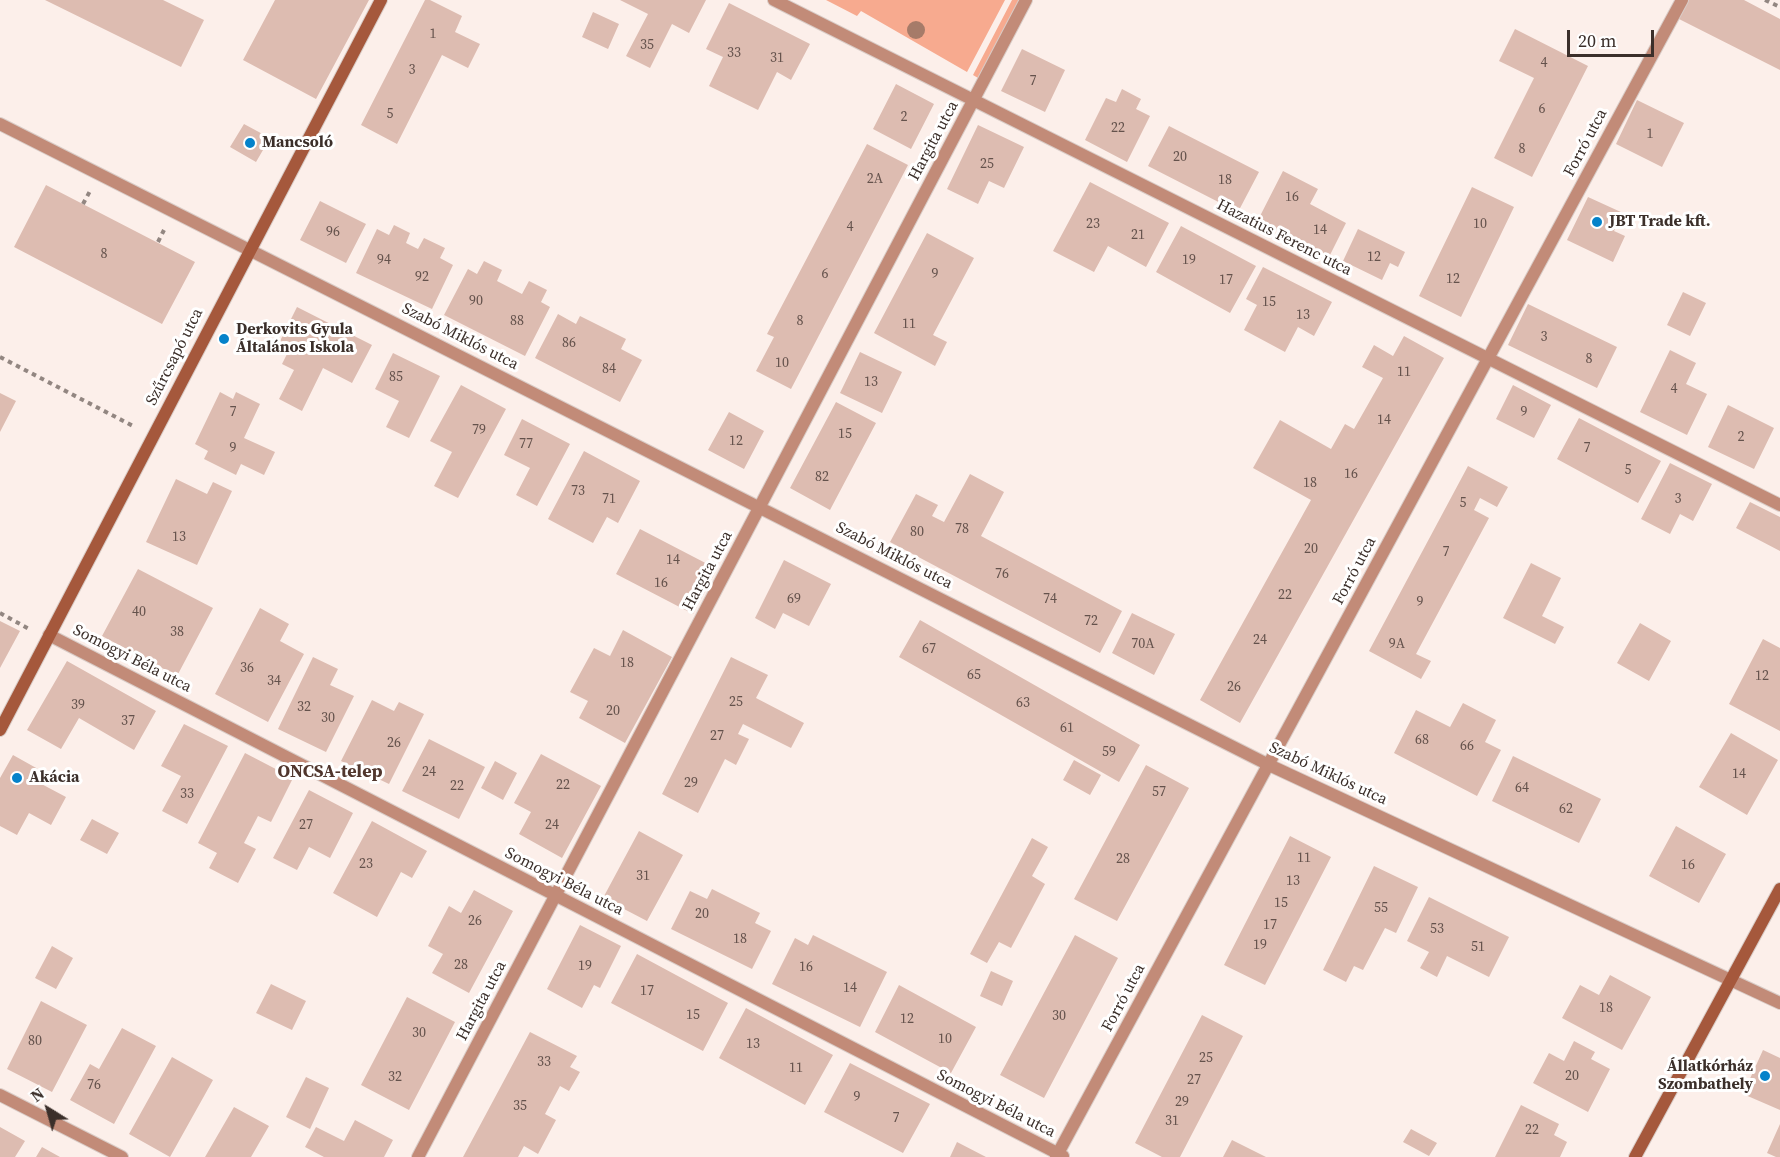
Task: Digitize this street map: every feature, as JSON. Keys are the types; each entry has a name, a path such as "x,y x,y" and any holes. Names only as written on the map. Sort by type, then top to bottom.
{"street":[{"name":"Szűrcsapó utca","path":"0,730 381,0"},
{"name":"Hazatius Ferenc utca","path":"774,0 1780,505"},
{"name":"Hargita utca","path":"418,1157 1026,0"},
{"name":"Forró utca","path":"1059,1156 1682,0"},
{"name":"Szabó Miklós utca","path":"0,124 1269,765 1780,1003"},
{"name":"Somogyi Béla utca","path":"48,637 1059,1156"},
{"path":"1635,1157 1780,888"},
{"path":"0,1095 122,1157"}],"path":[{"path":"1765,0 1780,8"},
{"path":"0,357 153,436"},
{"path":"0,613 48,637"}],"shaded area":[{"path":"826,0 1005,0 967,72 861,11 857,16"},
{"path":"1012,0 1019,0 978,78 973,75"}],"building":[{"path":"45,0 163,0 204,20 181,67"},
{"path":"275,0 369,0 316,99 243,60"},
{"path":"425,0 430,0 462,16 455,32 480,44 468,68 442,55 397,144 361,125"},
{"path":"620,0 706,0 689,33 672,24 650,68 626,56 648,14"},
{"path":"1686,0 1744,0 1780,19 1780,70 1677,18"},
{"path":"729,3 810,44 791,80 777,72 758,110 709,86 723,57 706,49"},
{"path":"593,12 619,24 608,49 582,37"},
{"path":"1515,29 1588,66 1532,177 1494,158 1534,78 1499,61"},
{"path":"1022,49 1065,70 1045,112 1001,91"},
{"path":"896,84 934,104 911,149 873,129"},
{"path":"1122,89 1141,99 1136,109 1150,116 1127,162 1085,140 1106,98 1116,102"},
{"path":"1637,100 1684,123 1662,167 1616,144"},
{"name":"Mancsoló","path":"244,124 270,138 256,162 230,147"},
{"path":"978,125 1024,147 1004,188 989,181 978,204 947,189"},
{"path":"1169,126 1259,172 1238,212 1148,166"},
{"path":"867,144 908,165 791,389 756,371 774,337 767,334"},
{"path":"1283,171 1318,189 1310,204 1346,223 1329,257 1258,220"},
{"path":"1090,182 1169,223 1146,267 1108,246 1094,272 1053,251"},
{"path":"46,185 195,262 162,324 14,247"},
{"path":"1472,187 1514,207 1461,317 1419,296"},
{"name":"JBT Trade kft.","path":"1588,197 1623,213 1614,231 1625,236 1613,262 1567,240"},
{"path":"320,201 366,224 346,263 300,240"},
{"path":"394,225 410,233 406,243 418,249 424,238 445,248 440,258 453,265 432,309 356,273 377,229 389,235"},
{"path":"1181,226 1256,266 1230,313 1156,272"},
{"path":"1358,229 1405,252 1398,267 1390,263 1382,280 1343,261"},
{"path":"927,233 974,258 933,335 947,342 935,366 874,333"},
{"path":"484,261 502,270 497,281 522,294 529,281 547,290 541,302 550,307 525,356 444,315 468,269 477,274"},
{"path":"1263,267 1332,302 1314,336 1298,327 1285,352 1244,330 1257,305 1246,299"},
{"path":"1683,292 1706,303 1690,336 1667,325"},
{"path":"1528,304 1617,347 1597,388 1508,345"},
{"path":"297,307 372,345 352,383 323,368 302,411 279,399 294,370 282,364 291,346 280,341"},
{"path":"558,314 576,324 580,316 626,339 621,349 642,360 620,402 535,358"},
{"path":"1404,336 1444,358 1240,723 1200,700 1311,500 1253,468 1280,420 1331,449 1345,424 1354,429 1383,378 1362,367 1374,345 1393,356"},
{"path":"1670,350 1696,363 1686,384 1707,394 1687,435 1640,412"},
{"path":"860,352 902,372 882,413 840,393"},
{"path":"393,353 440,376 409,438 386,427 399,401 375,389"},
{"path":"461,385 506,409 458,498 434,486 452,452 430,441"},
{"path":"1513,385 1551,405 1534,438 1496,419"},
{"path":"220,392 233,399 236,392 260,404 244,438 275,452 264,475 241,464 236,475 204,459 208,451 195,444"},
{"path":"0,393 16,401 0,432"},
{"path":"836,402 876,423 830,510 790,488"},
{"path":"1728,405 1774,428 1754,469 1708,447"},
{"path":"729,412 764,431 744,469 708,450"},
{"path":"1579,418 1661,461 1638,503 1557,459"},
{"path":"522,419 570,444 537,506 516,495 530,468 504,455"},
{"path":"584,451 640,481 618,523 607,517 593,543 548,519"},
{"path":"1670,463 1712,484 1693,521 1680,514 1670,534 1641,519"},
{"path":"1468,466 1508,487 1497,507 1480,498 1474,510 1489,518 1416,654 1431,661 1421,679 1369,651"},
{"path":"970,474 1004,492 981,536 1122,611 1100,653 890,542 916,494 938,505 932,516 944,522"},
{"path":"176,479 207,494 213,482 232,491 197,565 146,542"},
{"path":"1750,502 1780,517 1780,551 1736,528"},
{"path":"640,529 717,569 693,614 616,574"},
{"path":"784,560 831,584 809,626 783,613 775,629 755,618"},
{"path":"1531,563 1561,578 1542,616 1564,627 1555,644 1503,618"},
{"path":"138,569 213,608 177,676 102,636"},
{"path":"260,608 289,624 280,641 304,654 268,722 215,694"},
{"path":"1132,613 1175,634 1154,675 1112,653"},
{"path":"920,620 1140,745 1119,782 899,657"},
{"path":"0,621 20,631 0,668"},
{"path":"1640,623 1671,641 1649,681 1617,663"},
{"path":"623,630 672,657 625,743 579,718 588,701 570,692 594,648 610,656"},
{"path":"1763,639 1780,648 1780,731 1729,704"},
{"path":"313,657 338,669 330,685 354,696 326,752 278,729"},
{"path":"731,657 768,675 756,698 804,723 791,748 743,724 738,734 749,739 736,765 725,759 698,813 662,794"},
{"path":"67,661 156,711 134,750 79,718 61,749 27,730"},
{"path":"372,700 394,711 399,702 424,714 389,784 341,761"},
{"path":"1463,703 1496,720 1485,742 1501,750 1477,796 1394,753 1416,710 1450,727"},
{"path":"184,724 228,746 187,824 162,811 181,776 161,766"},
{"path":"1731,733 1778,760 1747,815 1699,787"},
{"path":"429,739 485,767 459,819 402,791"},
{"path":"245,753 293,778 271,822 258,816 244,843 256,849 238,883 209,868 217,853 198,843"},
{"path":"541,754 601,786 562,858 519,834 531,812 514,803"},
{"path":"13,755 38,769 32,779 66,797 51,825 29,813 17,835 0,826 0,778"},
{"path":"1513,756 1601,799 1579,843 1492,801"},
{"path":"1074,760 1101,775 1090,795 1063,780"},
{"path":"495,761 517,773 503,800 481,788"},
{"path":"1146,765 1189,788 1117,921 1074,899"},
{"path":"309,790 353,813 330,858 309,847 297,870 273,858"},
{"path":"92,819 119,833 107,854 80,840"},
{"path":"372,821 427,851 412,878 401,872 377,917 333,893"},
{"path":"1676,826 1726,854 1699,903 1649,876"},
{"path":"639,831 683,855 647,921 603,898"},
{"path":"1290,836 1331,857 1265,985 1224,965"},
{"path":"1032,838 1048,847 1032,876 1045,884 1011,948 999,942 987,963 970,954"},
{"path":"1374,866 1418,887 1396,933 1385,928 1363,970 1354,966 1346,982 1323,970"},
{"path":"712,889 760,913 755,923 771,931 752,969 671,929 690,891 707,899"},
{"path":"474,890 513,911 469,993 432,973 443,954 428,946 449,906 461,913"},
{"path":"1429,897 1509,937 1489,977 1447,956 1437,977 1420,968 1429,952 1407,941"},
{"path":"580,925 621,946 600,988 594,985 582,1008 547,989"},
{"path":"813,935 887,972 860,1027 772,984 795,938 808,945"},
{"path":"1075,935 1118,958 1044,1098 1000,1075"},
{"path":"52,946 73,958 56,989 35,978"},
{"path":"637,954 728,1003 703,1051 611,1003"},
{"path":"991,971 1013,981 1002,1006 980,996"},
{"path":"1610,975 1651,997 1622,1050 1562,1018 1580,985 1599,995"},
{"path":"271,984 306,1001 292,1030 256,1013"},
{"path":"899,985 976,1027 951,1073 875,1032"},
{"path":"407,997 455,1022 409,1110 361,1085"},
{"path":"41,1001 87,1025 52,1092 7,1069"},
{"path":"746,1008 833,1055 805,1105 719,1058"},
{"path":"1202,1015 1243,1036 1180,1157 1162,1157 1135,1143"},
{"path":"122,1028 156,1046 114,1124 70,1100 90,1064 99,1069"},
{"path":"530,1032 577,1056 570,1067 580,1072 569,1091 560,1086 545,1114 556,1120 538,1154 524,1146 518,1157 463,1157"},
{"path":"1574,1041 1595,1052 1591,1059 1610,1069 1588,1112 1533,1083 1549,1053 1564,1061"},
{"name":"Állatkórház Szombathely","path":"1763,1050 1780,1058 1780,1110 1743,1094"},
{"path":"172,1057 213,1080 170,1157 129,1134"},
{"path":"850,1063 930,1104 903,1153 824,1112"},
{"path":"306,1077 329,1088 310,1129 286,1117"},
{"path":"1521,1105 1559,1124 1554,1135 1567,1142 1560,1157 1495,1157"},
{"path":"234,1107 269,1126 251,1157 205,1157"},
{"path":"355,1120 393,1140 384,1157 324,1157 305,1147 316,1127 344,1141"},
{"path":"1780,1124 1780,1157 1776,1157 1767,1153"},
{"path":"0,1127 25,1141 15,1157 0,1157"},
{"path":"1411,1129 1437,1143 1429,1156 1403,1142"},
{"path":"1232,1140 1266,1157 1223,1157"},
{"path":"957,1142 986,1157 950,1157"},
{"path":"42,1147 60,1157 36,1157"}],"place":[{"name":"Mancsoló","path":"250,143"},
{"name":"JBT Trade kft.","path":"1597,222"},
{"name":"Derkovits Gyula Általános Iskola","path":"224,339"},
{"name":"Akácia","path":"17,778"},
{"name":"Állatkórház Szombathely","path":"1765,1076"}],"district":[{"name":"ONCSA-telep","path":"330,772"}]}
